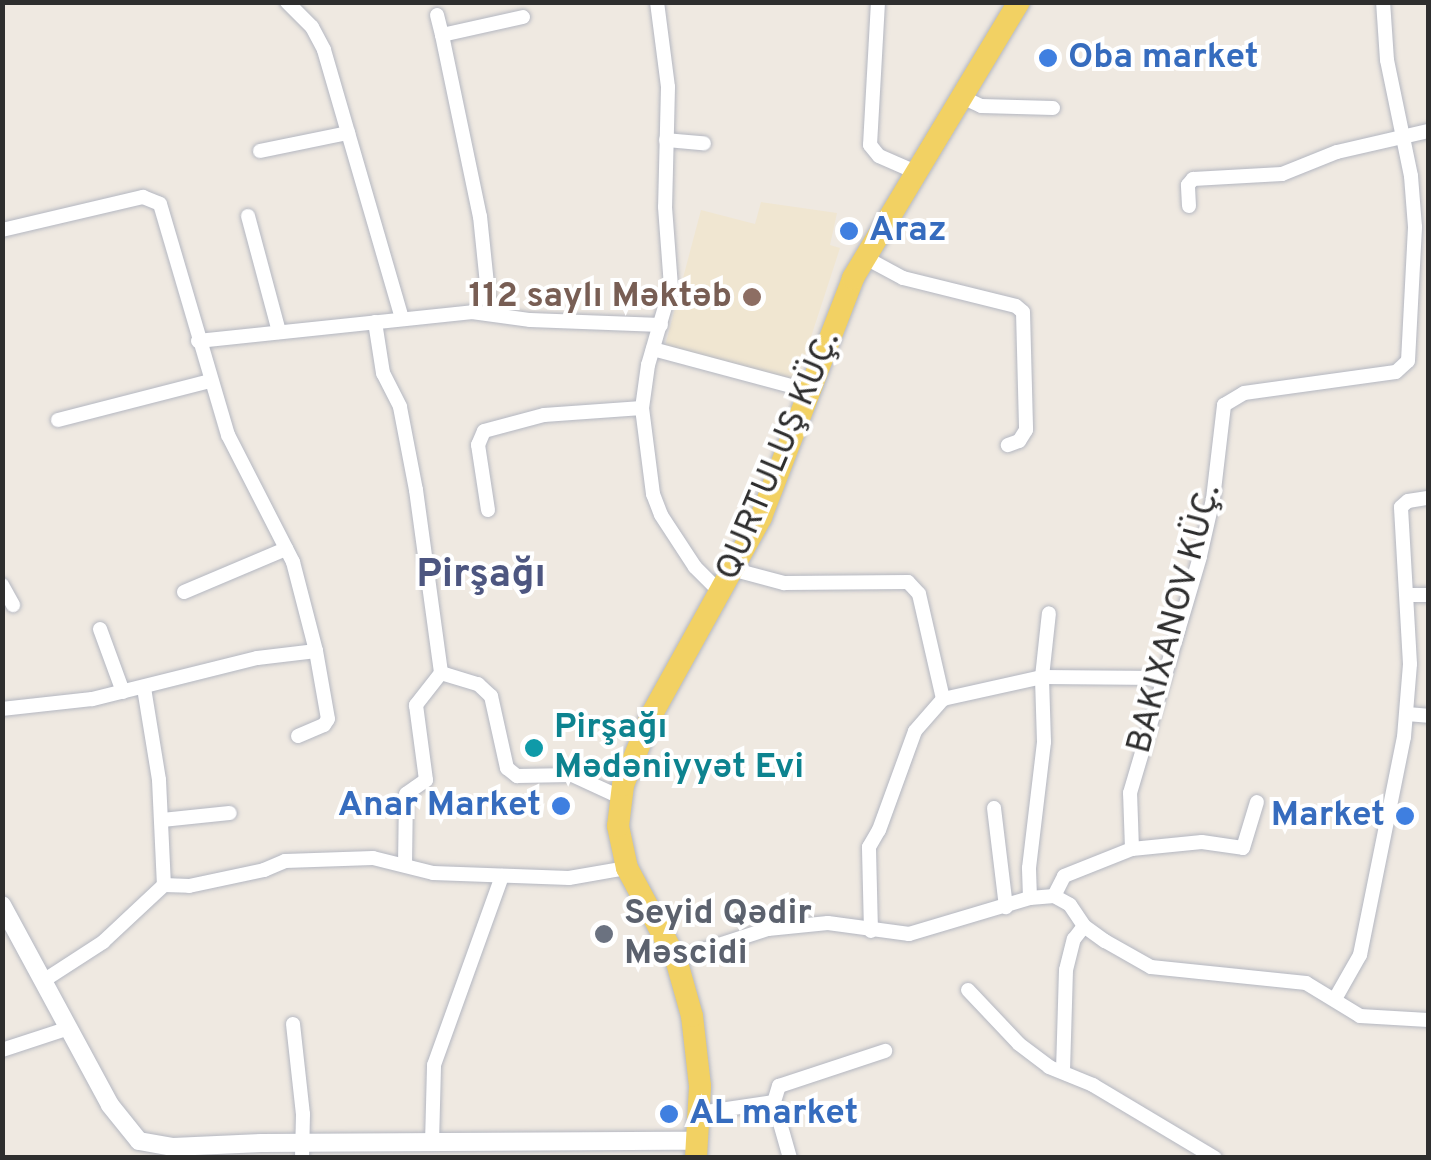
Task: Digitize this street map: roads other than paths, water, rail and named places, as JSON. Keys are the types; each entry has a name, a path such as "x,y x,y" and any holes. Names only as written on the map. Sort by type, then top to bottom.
{"main road":[{"name":"QURTULUŞ KÜÇ.","path":"697,1149 700,1113 692,1016 676,959 627,868 618,826 620,797 652,714 722,594 761,516 845,296 864,257 1019,2"}],"street":[{"path":"287,2 318,36 402,319"},
{"path":"657,2 668,87 665,207 671,265 662,325 653,349 642,408 653,494 660,516 695,567 722,594"},
{"path":"878,2 870,145 879,156 918,173"},
{"path":"1132,849 1130,793 1200,556 1213,499 1224,404 1244,392 1396,372 1405,367 1414,297 1414,228 1387,60 1384,2"},
{"path":"437,15 480,217 490,313"},
{"path":"442,35 523,17"},
{"path":"964,98 982,106 1053,108"},
{"path":"1189,206 1188,185 1193,178 1282,174 1337,152 1428,131"},
{"path":"260,151 348,132"},
{"path":"666,140 704,143"},
{"path":"2,230 119,202 153,199 164,210 210,381 240,461 286,549 309,610 328,719 324,725 298,736"},
{"path":"248,216 279,332"},
{"path":"864,257 903,278 1016,306 1023,312 1026,430 1019,441 1008,446"},
{"path":"198,341 490,313 530,320 662,325"},
{"path":"375,322 383,373 400,407 416,490 440,673 416,704 426,780 406,794 405,862"},
{"path":"653,349 810,391"},
{"path":"58,420 210,381"},
{"path":"488,510 478,445 484,432 544,416 642,408"},
{"path":"1335,999 1360,955 1407,714 1408,594 1401,507 1408,500 1428,498"},
{"path":"184,592 286,549"},
{"path":"735,570 784,582 908,582 918,594 943,699"},
{"path":"2,584 13,605"},
{"path":"1408,594 1428,594"},
{"path":"1030,898 1029,868 1044,742 1042,677 1049,614"},
{"path":"100,629 123,692"},
{"path":"2,709 123,692 257,658 316,651"},
{"path":"440,673 478,684 491,696 507,768 517,776 572,775 620,797"},
{"path":"871,931 868,847 879,830 914,731 943,699 1042,677 1161,678"},
{"path":"144,688 162,820 164,885"},
{"path":"1407,714 1428,716"},
{"path":"1054,896 1064,876 1132,849 1202,842 1243,848 1257,802"},
{"path":"994,808 1006,907"},
{"path":"162,820 230,813"},
{"path":"44,981 103,942 164,885 189,886 297,858 373,858 405,862 433,872 502,876 569,878 627,868"},
{"path":"432,1143 434,1065 502,876"},
{"path":"676,959 768,928 828,924 909,934 1030,898 1054,896 1070,905 1084,926 1151,967 1306,983 1360,1016 1428,1020"},
{"path":"2,906 136,1149 366,1151 432,1143 697,1149"},
{"path":"1062,1072 1066,970 1074,939 1084,926"},
{"path":"968,990 1027,1051 1216,1158"},
{"path":"292,1024 302,1150"},
{"path":"2,1050 69,1028"},
{"path":"790,1158 774,1102 780,1086 885,1052"},
{"path":"700,1113 774,1102"}],"place":[{"name":"Oba market","path":"1048,58"},
{"name":"Araz","path":"849,231"},
{"name":"112 saylı Məktəb","path":"752,297"},
{"name":"Pirşağı Mədəniyyət Evi","path":"534,748"},
{"name":"Anar Market","path":"561,806"},
{"name":"Market","path":"1405,816"},
{"name":"Seyid Qədir Məscidi","path":"604,934"},
{"name":"AL market","path":"669,1114"}],"district":[{"name":"Pirşağı","path":"481,576"}]}
